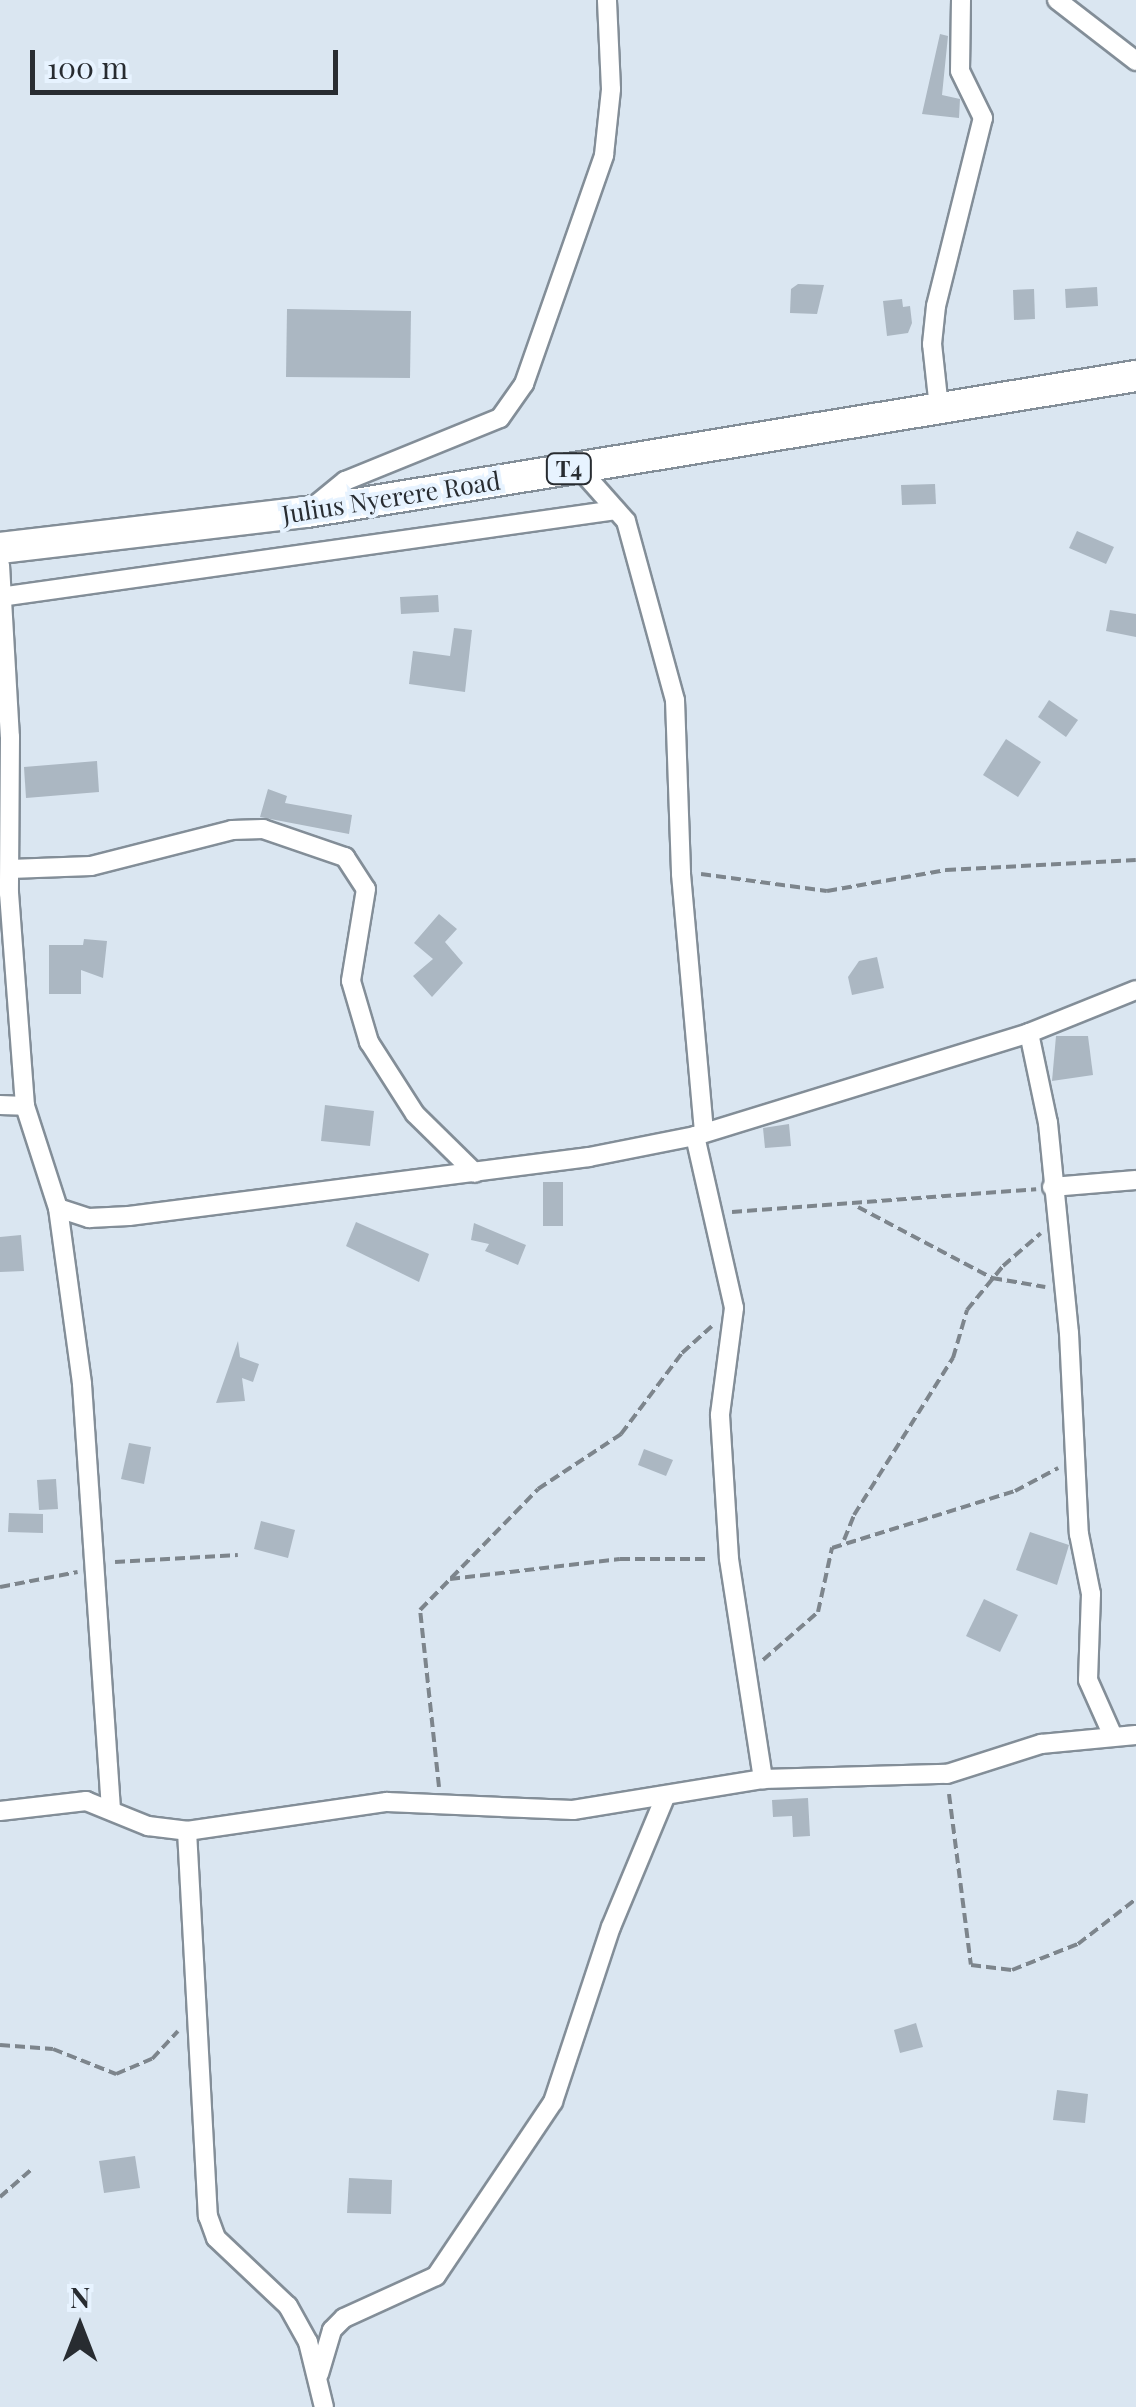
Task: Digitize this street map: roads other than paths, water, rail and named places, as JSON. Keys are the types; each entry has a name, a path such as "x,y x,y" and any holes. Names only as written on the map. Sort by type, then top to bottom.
{"highway":[{"name":"Julius Nyerere Road","path":"0,548 307,512 1136,376"}],"street":[{"path":"307,512 345,482 500,418 524,384 604,155 610,89 607,0"},
{"path":"939,408 932,344 936,306 983,118 960,71 961,0"},
{"path":"1057,0 1136,61"},
{"path":"578,468 626,520 654,605 676,700 681,874 700,1133 712,1212 734,1308 720,1414 729,1559 750,1675 762,1779"},
{"path":"3,597 616,510"},
{"path":"0,565 10,868 25,1106 58,1208 82,1384 91,1567 111,1810"},
{"path":"10,868 91,866 232,830 263,829 345,857 364,877 366,889 350,982 370,1042 416,1114 476,1173"},
{"path":"58,1208 89,1218 476,1173 700,1133 1030,1032 1136,990"},
{"path":"1030,1032 1048,1123 1065,1300 1074,1459 1091,1594 1088,1680 1112,1734"},
{"path":"0,1105 25,1106"},
{"path":"1052,1188 1136,1180"},
{"path":"61,1236 89,1218"},
{"path":"0,1811 59,1801 111,1810 148,1826 187,1831 299,1812 441,1802 572,1810 762,1779 947,1774 1041,1744 1112,1734 1136,1735"},
{"path":"319,2374 332,2330 344,2318 436,2276 553,2102 611,1927 665,1797"},
{"path":"187,1831 198,2009 197,2116 208,2216 216,2238 288,2306 319,2374 324,2407"}]}
